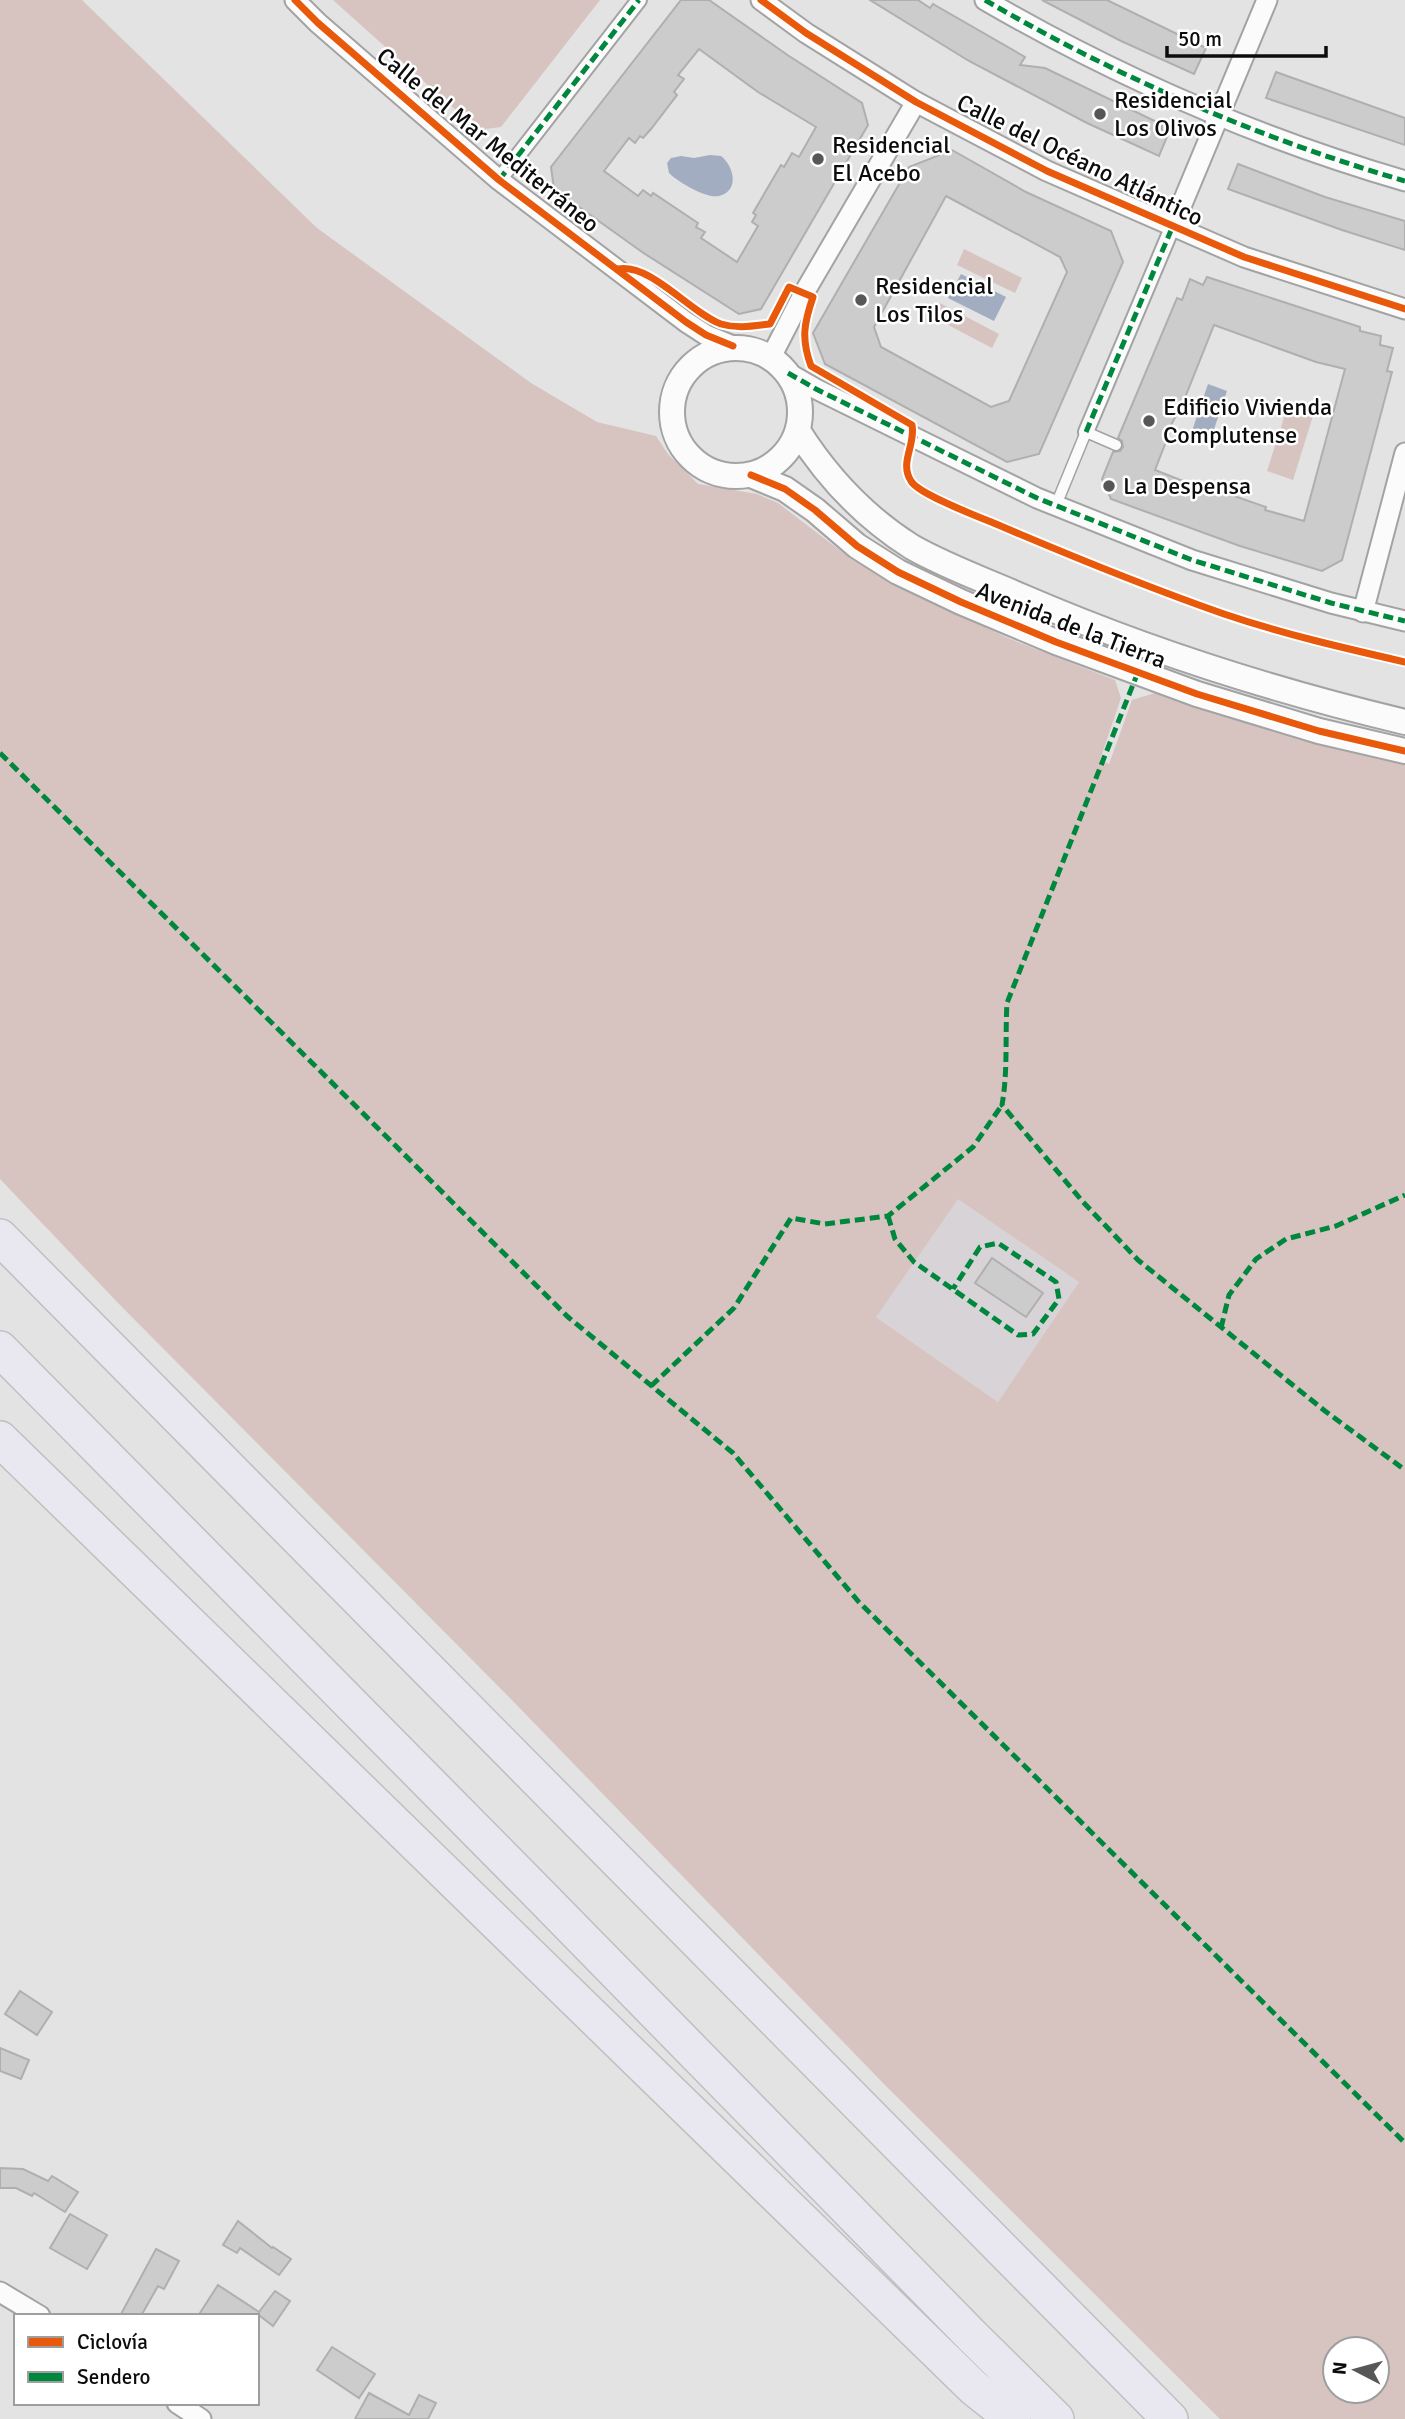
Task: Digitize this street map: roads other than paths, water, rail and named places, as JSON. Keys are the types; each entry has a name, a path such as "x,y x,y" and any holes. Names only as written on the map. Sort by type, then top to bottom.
{"highway":[{"path":"0,1237 1170,2419"},
{"path":"0,1349 971,2336 1056,2419"},
{"path":"0,1439 974,2388 1013,2419"}],"street":[{"name":"Calle del Mar Mediterráneo","path":"295,0 499,180 686,322 706,335 733,346"},
{"path":"499,180 639,0"},
{"name":"Calle del Océano Atlántico","path":"761,0 806,33 916,102 1047,171 1172,228 1244,257 1405,309"},
{"path":"985,0 1048,37 1118,73 1315,153 1405,181"},
{"path":"1086,432 1267,0"},
{"path":"780,365 804,293 916,102"},
{"path":"780,365 797,391 801,411 798,431 791,446 780,459 751,475 733,477 700,466 686,454 677,438 671,417 673,395 682,375 696,360 713,351 733,346 752,348 780,365 816,389 1056,505 1192,560 1363,612 1405,621"},
{"name":"Avenida de la Tierra","path":"798,431 836,482 875,520 913,547 1068,616 1147,646 1326,704 1405,722"},
{"path":"1363,612 1405,453"},
{"name":"Avenida de la Tierra","path":"751,475 785,489 815,510 857,547 898,572 973,607 1056,642 1197,694 1319,731 1405,751"},
{"path":"0,2292 37,2314"},
{"path":"180,2405 201,2419"}],"lane":[{"path":"1056,505 1086,432 1116,445"}],"water":[{"path":"721,156 732,172 732,184 726,193 719,196 707,195 685,185 669,173 667,163 671,158"},
{"path":"961,274 1006,297 994,321 948,298"},
{"path":"1208,384 1227,391 1210,441 1191,434"}],"place":[{"name":"Residencial Los Olivos","path":"1100,114"},
{"name":"Residencial El Acebo","path":"818,159"},
{"name":"Residencial Los Tilos","path":"861,300"},
{"name":"Edificio Vivienda Complutense","path":"1149,421"},
{"name":"La Despensa","path":"1109,486"}]}
